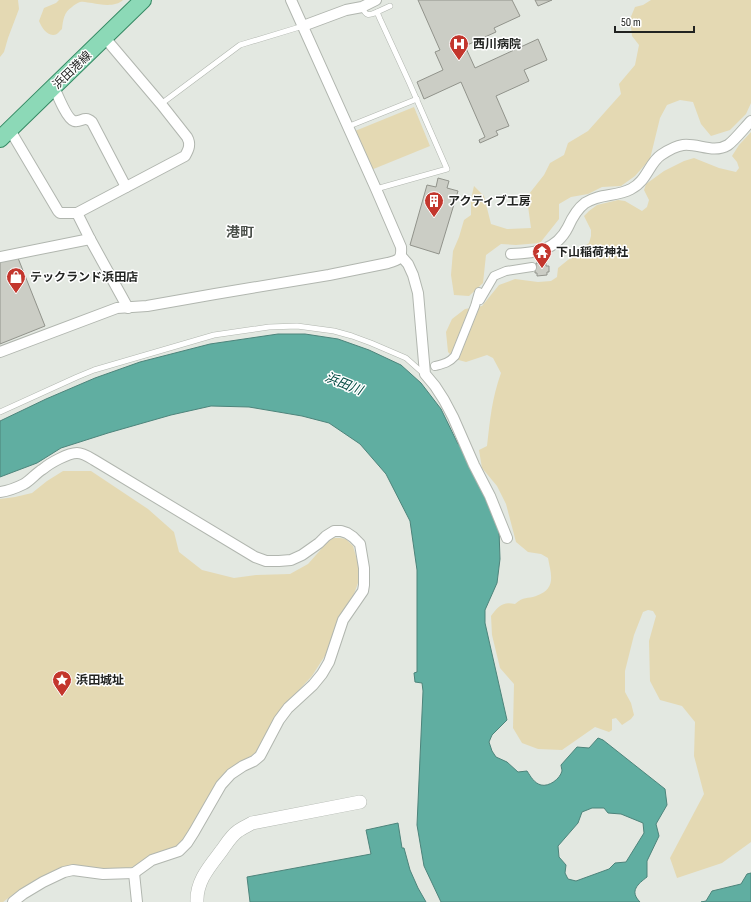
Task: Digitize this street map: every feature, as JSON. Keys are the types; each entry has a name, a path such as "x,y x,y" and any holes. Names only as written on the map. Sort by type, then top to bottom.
{"main road":[{"name":"浜田港線","path":"5,135 144,0"}],"street":[{"path":"291,0 376,189 400,247 401,256 408,264 413,275 418,293 425,374 438,390 453,417 490,496 507,538"},
{"path":"303,26 376,0"},
{"path":"5,135 60,213 77,213 185,156 189,147 187,137 105,38"},
{"path":"54,87 69,118 74,121 87,119 92,122 126,187"},
{"path":"511,254 532,253 553,245 561,239 572,218 581,207 594,198 621,194 632,188 642,180 657,158 662,155 683,145 712,149 727,145 751,121"},
{"path":"77,213 128,308"},
{"path":"0,257 90,239"},
{"path":"0,352 117,308 147,306 329,275 396,261 401,256"},
{"path":"475,306 494,276 506,271 532,267"},
{"path":"435,366 452,360 455,356 479,292"},
{"path":"0,492 7,491 24,484 43,469 70,454 77,453 94,460 255,557 266,561 279,562 291,560 302,555 326,536 334,532 341,531 353,537 360,544 364,568 363,591 343,620 329,662 322,674 278,720 260,756 231,774 221,785 194,832 187,843 179,851 152,860 134,873 103,874 73,870 64,872 43,882 13,902"},
{"path":"197,902 197,891 204,875 237,831 252,823 360,802"},
{"path":"134,873 137,902"}],"lane":[{"path":"362,6 364,11 370,15 390,6"},
{"path":"376,189 447,169 377,12"},
{"path":"161,104 240,45 303,26"},
{"path":"347,127 417,99"},
{"path":"0,412 94,370 214,335 269,327 297,326 334,331 352,336 406,358 425,374"}],"shaded area":[{"path":"0,0 18,0 19,9 4,52 0,57"},
{"path":"59,0 123,0 117,4 109,5 80,2 69,9 63,19 62,29 57,34 51,35 44,29 39,21 44,8 56,3"},
{"path":"651,0 751,0 751,103 746,114 730,130 711,136 701,124 693,102 680,100 667,105 660,118 650,159 635,176 621,186 602,187 588,194 571,197 559,204 559,219 540,243 516,245 501,244 486,255 483,283 469,296 454,295 451,275 453,251 464,220 471,215 471,199 474,186 484,196 491,224 507,229 531,228 528,206 529,194 544,175 550,163 564,155 568,143 588,131 621,94 619,84 635,65 639,45 632,36 630,19 635,7 643,5"},
{"path":"414,107 430,146 371,170 355,131"},
{"path":"751,132 751,842 722,863 677,878 670,858 704,794 694,756 695,722 682,706 660,700 650,681 649,641 656,616 653,611 648,610 643,612 634,635 625,671 625,692 631,703 634,715 631,719 622,725 616,718 612,719 612,730 609,732 595,727 562,750 538,749 522,743 513,728 514,684 500,668 492,635 491,616 501,605 507,603 515,604 523,599 543,593 550,585 551,575 548,558 541,554 528,552 516,542 506,504 497,486 482,468 479,450 487,446 493,400 501,373 493,358 487,355 466,362 455,359 448,352 446,332 452,319 465,309 482,306 499,285 515,279 538,282 551,281 557,277 558,268 589,243 591,230 584,216 597,205 618,200 625,201 642,211 647,207 649,200 644,190 646,184 664,171 684,161 694,158 719,168 736,172 739,168 737,162 732,156 739,145"},
{"path":"63,471 91,471 148,509 174,532 179,552 202,570 234,578 256,575 290,574 308,564 331,538 340,538 346,539 353,546 358,563 358,583 354,594 342,613 326,654 312,676 277,716 262,745 255,754 239,764 184,840 173,849 135,866 122,870 67,867 41,877 3,902 0,902 0,499 32,493"}],"water":[{"name":"浜田川","path":"278,334 305,334 338,339 369,350 401,365 421,383 441,409 458,444 462,445 499,530 500,559 497,583 485,610 485,623 507,720 492,735 489,742 492,751 496,757 507,762 518,772 527,771 531,778 539,784 547,785 554,782 559,777 562,771 561,765 577,747 589,748 598,738 603,740 665,789 667,805 656,824 659,836 647,861 647,877 638,885 635,891 635,894 640,902 441,902 424,866 417,825 423,691 422,683 415,682 414,673 417,672 417,570 410,521 386,474 360,444 329,423 302,416 249,407 211,406 171,415 61,448 37,463 0,477 0,421 95,378 140,362 210,344","holes":["592,808 604,808 608,813 621,814 643,823 644,833 626,862 615,863 609,869 576,881 568,879 565,873 566,865 559,857 558,846 578,823 582,812"]},
{"path":"398,823 402,848 404,848 410,870 426,902 250,902 247,877 371,854 366,830"},
{"path":"751,873 751,902 701,902 706,901 712,891 741,884 747,874"}],"building":[{"path":"418,0 512,0 520,16 494,28 496,32 465,46 475,68 538,39 547,60 524,70 529,81 496,96 509,126 496,131 498,135 480,143 479,140 485,137 461,82 424,99 417,82 443,70 435,52 440,50"},
{"path":"535,0 552,0 538,6"},
{"name":"アクティブ工房","path":"438,178 449,181 447,188 458,191 439,254 410,245 427,185 436,187"},
{"name":"テックランド浜田店","path":"18,258 45,326 0,344 0,262"},
{"name":"下山稲荷神社","path":"536,263 546,263 546,266 549,266 549,272 547,272 547,275 537,276 537,273 535,273"}],"place":[{"name":"西川病院","path":"459,61"},
{"name":"アクティブ工房","path":"434,218"},
{"name":"下山稲荷神社","path":"542,269"},
{"name":"テックランド浜田店","path":"16,294"},
{"name":"浜田城址","path":"62,697"}],"district":[{"name":"港町","path":"240,232"}]}
